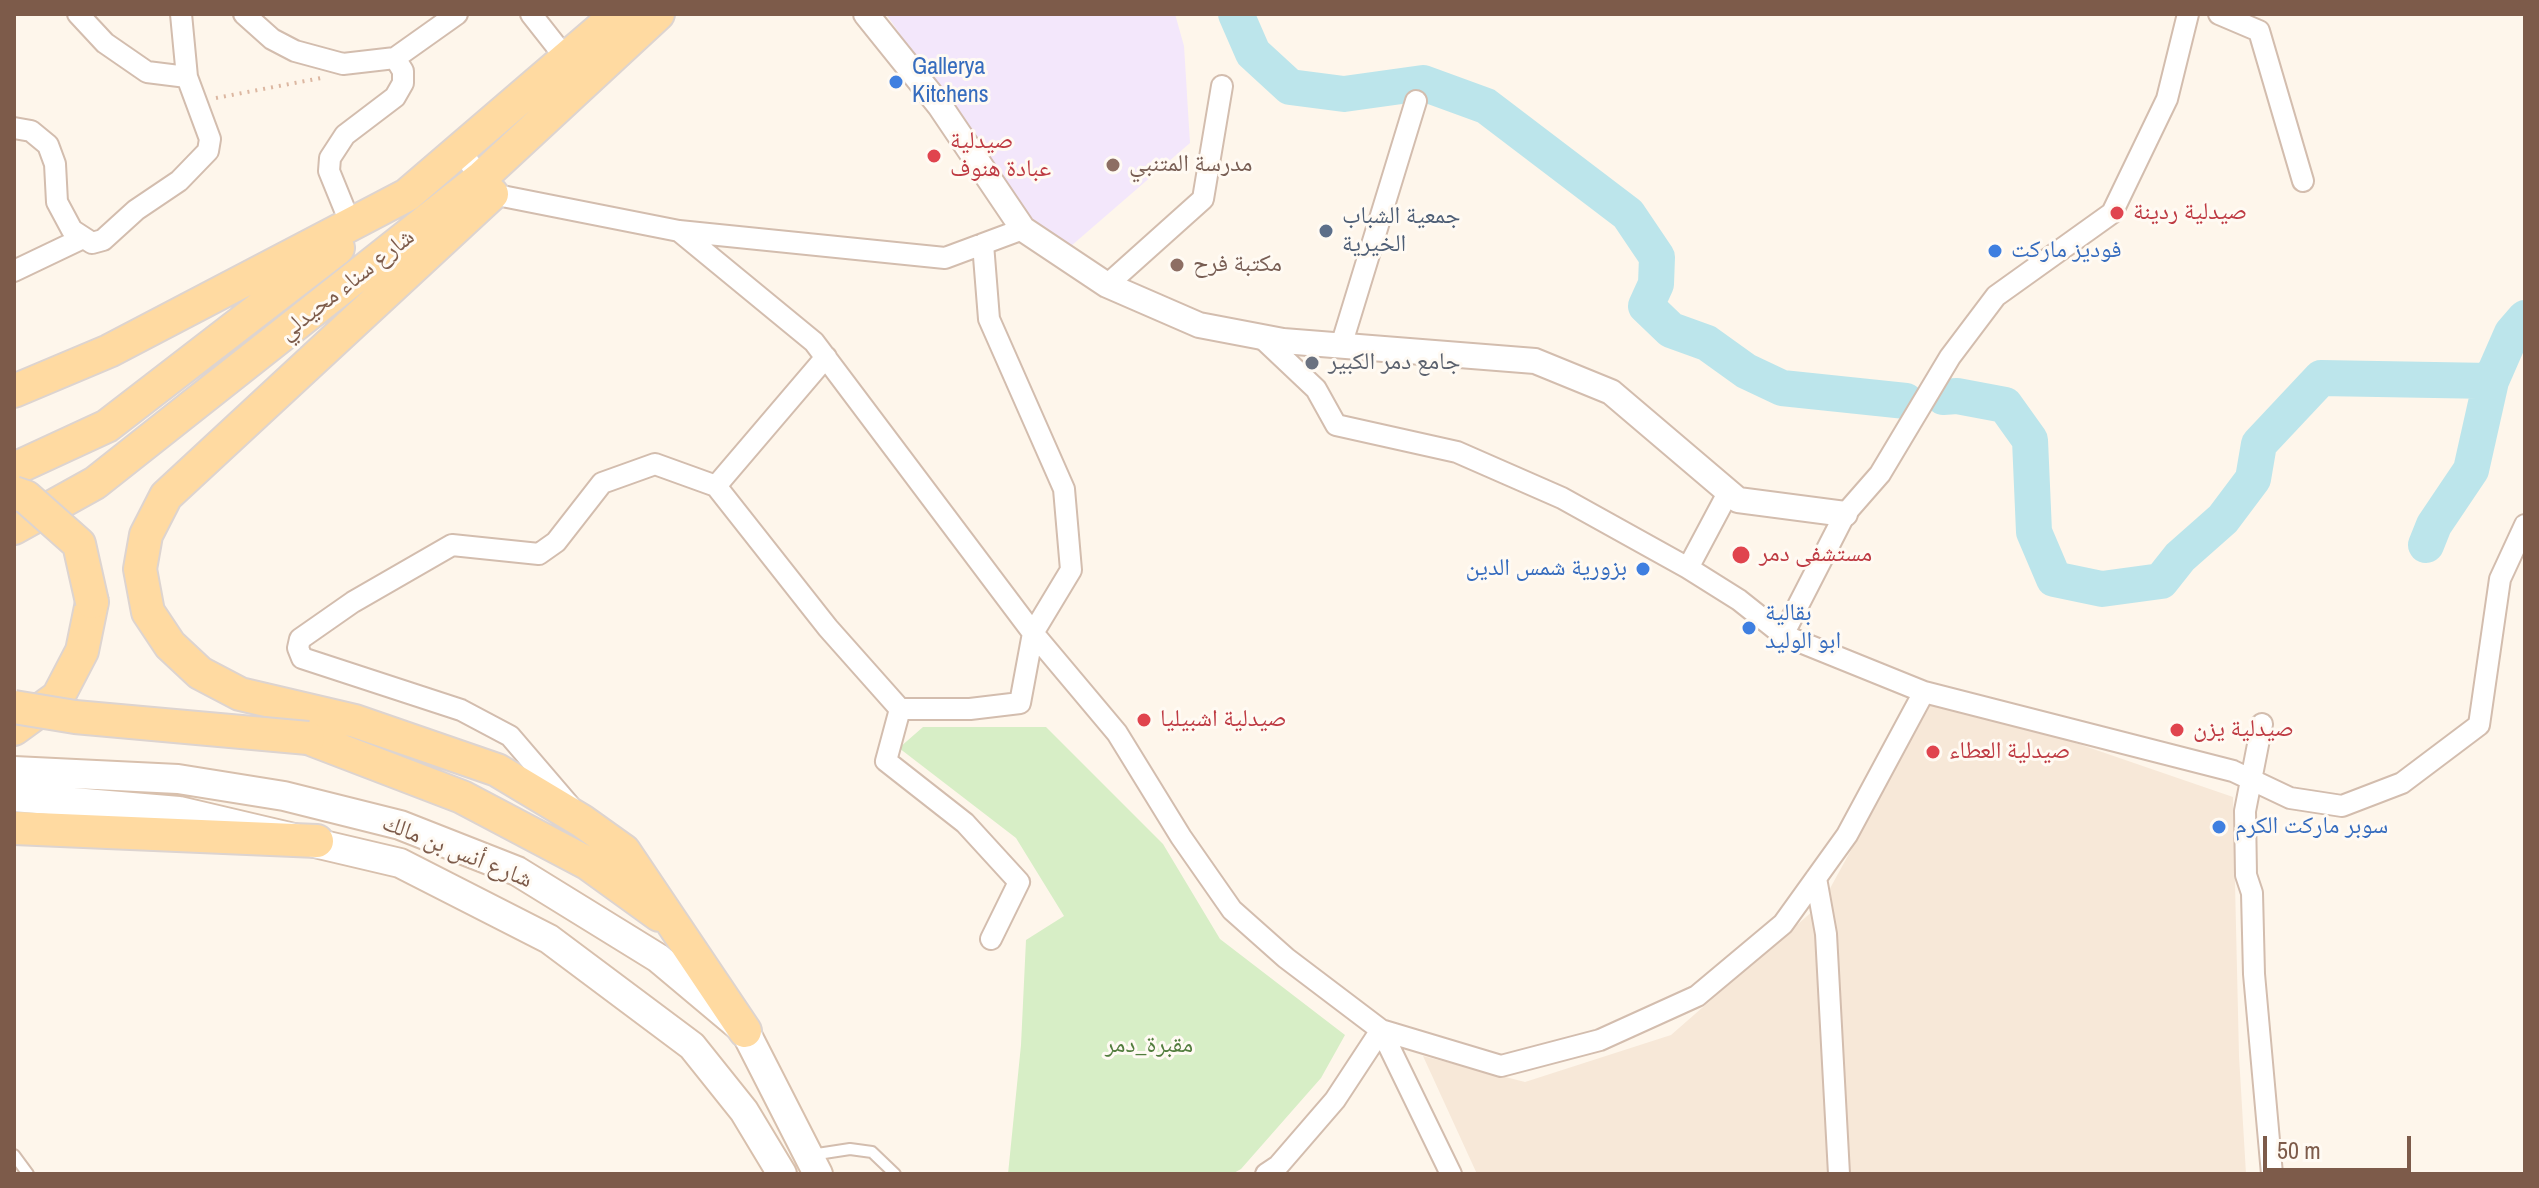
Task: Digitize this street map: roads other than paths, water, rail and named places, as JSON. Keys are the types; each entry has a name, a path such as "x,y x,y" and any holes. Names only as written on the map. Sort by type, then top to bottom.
{"main road":[{"path":"14,391 109,351 407,195 568,61 618,14"},
{"name":"شارع سناء محيدلي","path":"14,528 95,483 487,186 658,14"},
{"path":"487,186 166,496 146,535 140,569 148,612 170,645 200,673 240,694 355,721 497,770 582,821 624,851 745,1031"},
{"name":"شارع سناء محيدلي","path":"14,469 107,426 407,195"},
{"path":"14,493 26,497 79,544 92,602 82,651 58,697 14,729"},
{"path":"14,707 75,717 308,738 462,797 587,863 678,929"},
{"name":"شارع أنس بن مالك","path":"14,771 178,779 284,796 400,825 517,871 658,958 745,1031 808,1167"},
{"name":"شارع أنس بن مالك","path":"14,797 179,811 317,841 400,863 549,939 692,1046 744,1111 782,1174"},
{"path":"14,828 317,841"}],"street":[{"path":"78,14 105,43 147,72 187,77"},
{"path":"14,128 31,131 48,145 55,164 57,202 81,239 92,243 103,240 201,161 210,139 187,77 181,14"},
{"path":"244,14 272,39 320,59 343,64 373,63 395,58 457,14"},
{"path":"531,14 568,61"},
{"path":"866,14 940,106 1023,229 1107,285 1199,325 1261,337 1535,361 1611,392 1738,500 1845,514"},
{"path":"1783,635 1845,514 1880,474 1950,357 1996,296 2112,213 2167,99 2188,14"},
{"path":"2219,14 2259,31 2303,181"},
{"path":"351,225 329,171 330,158 345,135 395,97 403,83 403,71 395,58"},
{"path":"1107,285 1203,199 1222,86"},
{"path":"1341,346 1416,101"},
{"path":"461,151 487,186 679,231 945,258 1023,229"},
{"path":"679,231 814,342 1033,633 1117,733 1181,837 1232,910 1286,958 1381,1030 1501,1066 1600,1040 1697,996 1783,924 1847,835 1924,692"},
{"path":"14,271 81,239"},
{"path":"582,821 510,736 461,710 302,658 298,644 353,602 452,545 539,554 556,542 602,483 655,464 716,486 828,628 900,709 970,709 1020,703 1033,633 1071,570 1064,489 1040,428 1002,354 989,319 983,244"},
{"path":"1261,337 1316,389 1336,425 1457,452 1562,498 1688,568 1739,600 1783,635 1924,692 2253,779 2290,798 2342,806 2402,783 2479,725 2500,579 2525,525"},
{"path":"716,486 826,357"},
{"path":"1688,568 1729,491"},
{"path":"900,709 886,761 965,823 1019,882 991,939"},
{"path":"2262,724 2245,811 2246,875 2252,893 2254,974 2272,1174"},
{"path":"1816,878 1826,934 1839,1174"},
{"path":"1381,1030 1421,1108 1445,1171"},
{"path":"1266,1174 1278,1166 1335,1100 1381,1030"}],"lane":[{"path":"808,1167 850,1149 872,1152 895,1174"},
{"path":"14,1155 28,1174"}],"waterway":[{"path":"1236,14 1253,53 1290,87 1344,94 1423,83 1486,106 1628,214 1657,257 1656,284 1646,306 1671,330 1707,343 1746,371 1782,388 1906,401"},
{"path":"2426,545 2434,525 2471,470 2491,381 2512,333 2525,318"},
{"path":"1943,397 1957,396 2005,405 2030,440 2034,532 2054,579 2102,589 2161,581 2180,557 2223,519 2253,479 2259,444 2321,378 2491,381"}],"place":[{"name":"Gallerya Kitchens","path":"896,82"},
{"name":"صيدلية عبادة هنوف","path":"934,156"},
{"name":"مدرسة المتنبي","path":"1113,165"},
{"name":"صيدلية ردينة","path":"2117,213"},
{"name":"جمعية الشباب الخيرية","path":"1326,231"},
{"name":"فوديز ماركت","path":"1995,251"},
{"name":"مكتبة فرح","path":"1177,265"},
{"name":"جامع دمر الكبير","path":"1312,363"},
{"name":"مستشفى دمر","path":"1741,555"},
{"name":"بزورية شمس الدين","path":"1643,569"},
{"name":"بقالية ابو الوليد","path":"1749,628"},
{"name":"صيدلية اشبيليا","path":"1144,720"},
{"name":"صيدلية يزن","path":"2177,730"},
{"name":"صيدلية العطاء","path":"1933,752"},
{"name":"سوبر ماركت الكرم","path":"2219,827"}],"park label":[{"name":"مقبرة_دمر","path":"1149,1046"}]}
